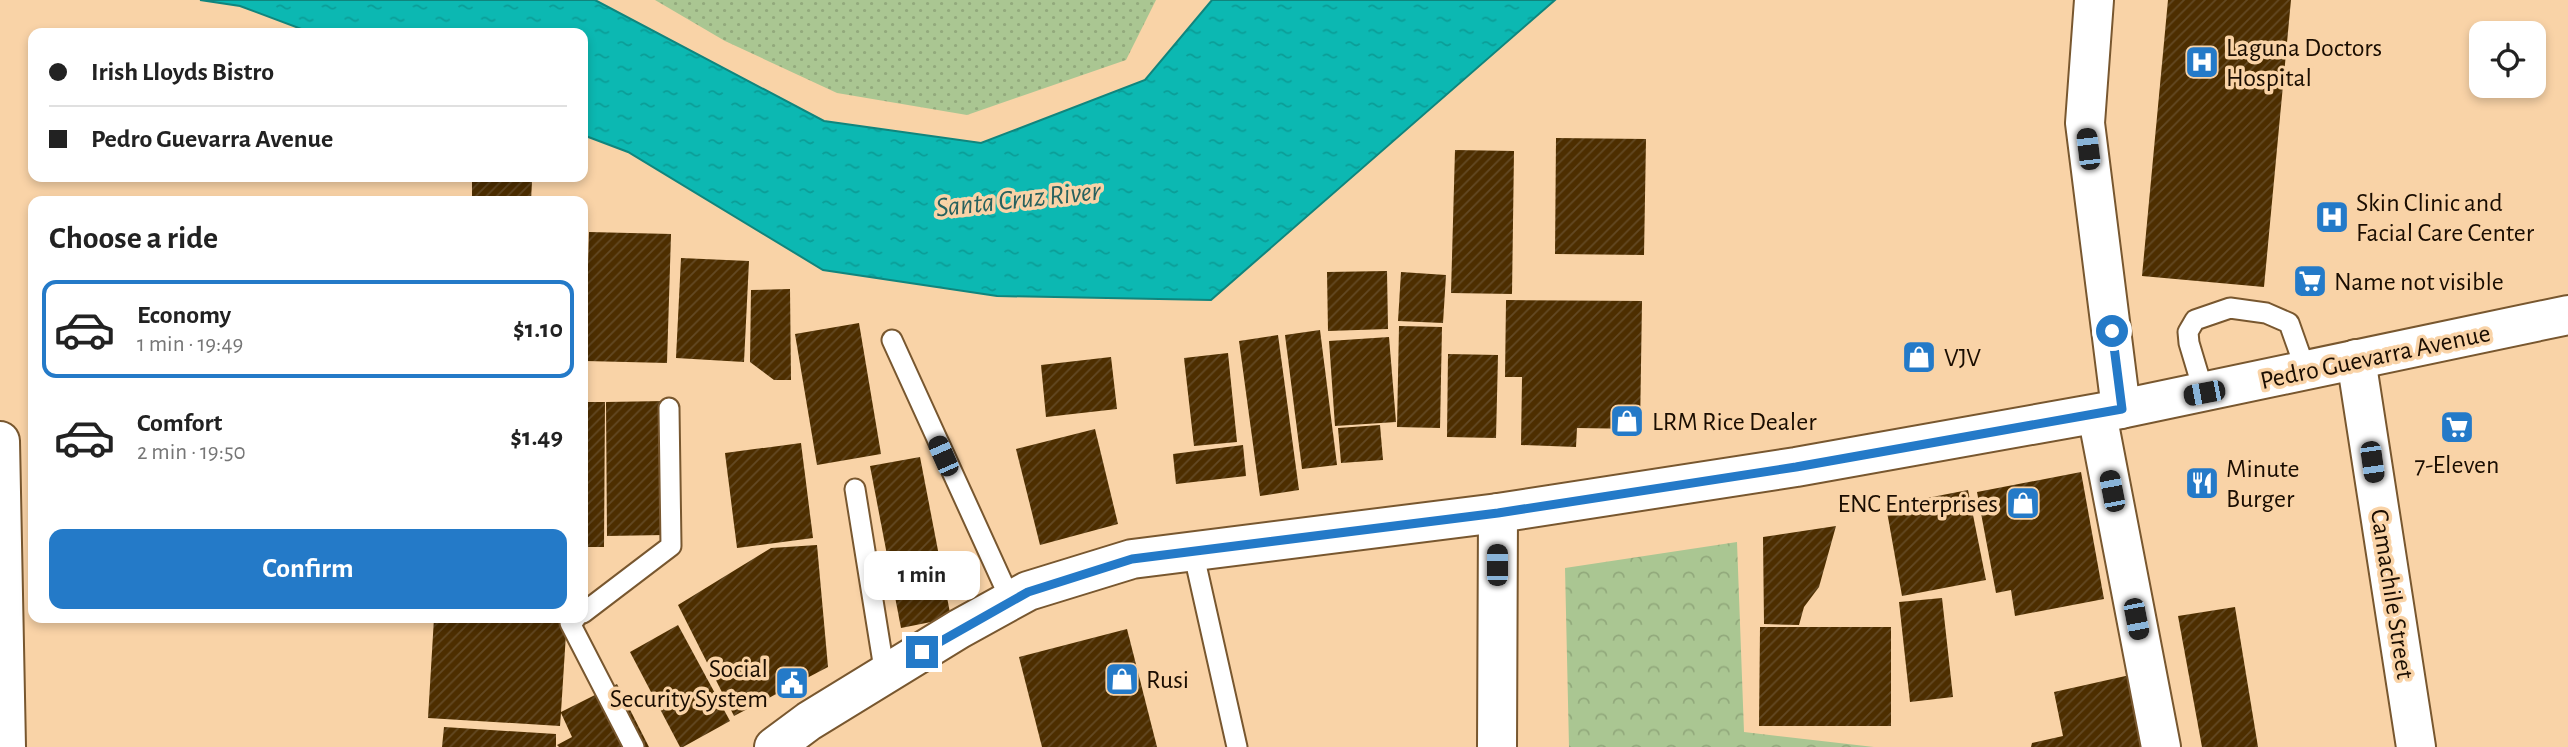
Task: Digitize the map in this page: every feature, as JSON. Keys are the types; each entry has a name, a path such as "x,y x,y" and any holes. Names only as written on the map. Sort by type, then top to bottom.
{"main road":[{"path":"2094,0 2085,123 2109,412 2161,747"},
{"name":"Pedro Guevarra Avenue","path":"775,747 809,721 959,629 1028,592 1132,559 1498,513 1796,467 2109,412 2568,316"},
{"name":"Camachile Street","path":"2356,359 2416,747"},
{"path":"0,441 6,747"},
{"path":"1497,747 1498,513"}],"lane":[{"path":"2204,393 2189,344 2189,332 2195,320 2230,308 2266,313 2289,323 2306,371"},
{"path":"892,340 1011,601"},
{"path":"588,608 671,545 669,408"},
{"path":"855,489 885,675"},
{"path":"1193,551 1237,747"},
{"path":"571,623 634,747"}],"green space":[{"path":"655,0 1156,0 1126,60 967,115 837,93 725,41"},
{"path":"1737,542 1744,732 1874,747 1569,747 1565,568"}],"water":[{"name":"Santa Cruz River","path":"200,0 595,0 824,121 981,143 1145,80 1212,0 1555,0 1211,300 997,296 823,270 628,152 588,137 588,28 299,28 240,6"}],"building":[{"path":"2168,0 2291,0 2264,287 2142,276"},
{"path":"1556,138 1646,139 1644,255 1555,254"},
{"path":"1455,150 1514,151 1512,294 1451,293"},
{"path":"472,182 532,182 531,196 472,196"},
{"path":"589,232 671,234 667,363 588,361"},
{"path":"681,258 749,261 744,362 676,358"},
{"path":"1387,271 1388,329 1328,331 1327,272"},
{"path":"1401,272 1446,275 1443,323 1398,321"},
{"path":"790,289 791,380 774,380 750,362 751,290"},
{"path":"1506,300 1642,301 1640,429 1577,428 1576,447 1521,445 1522,377 1505,377"},
{"path":"859,323 881,454 817,465 795,334"},
{"path":"1399,326 1442,327 1440,428 1397,427"},
{"path":"1320,330 1337,465 1302,469 1285,335"},
{"path":"1278,335 1299,490 1260,496 1239,341"},
{"path":"1389,337 1396,422 1335,426 1329,341"},
{"path":"1228,353 1237,442 1194,446 1184,358"},
{"path":"1448,354 1498,355 1496,438 1447,437"},
{"path":"1111,357 1117,409 1046,417 1041,365"},
{"path":"664,401 664,535 607,536 606,402"},
{"path":"588,402 605,402 604,547 588,547"},
{"path":"1380,425 1383,460 1341,463 1338,428"},
{"path":"1095,429 1118,524 1040,545 1016,449"},
{"path":"801,443 813,538 737,548 725,453"},
{"path":"1243,445 1246,476 1176,484 1173,454"},
{"path":"920,457 951,618 901,628 870,466"},
{"path":"2081,472 2104,599 2015,616 2011,590 1996,593 1977,492"},
{"path":"1968,490 1986,580 1902,596 1886,506"},
{"path":"1836,526 1819,587 1804,607 1799,625 1764,624 1763,537"},
{"path":"817,545 828,667 734,716 678,605 771,548"},
{"path":"1942,598 1953,697 1910,702 1899,602"},
{"path":"2235,607 2258,747 2202,747 2178,616"},
{"path":"434,623 567,623 561,712 617,684 649,747 559,747 557,745 572,737 561,713 560,726 428,718"},
{"path":"678,625 730,721 683,747 680,747 630,652"},
{"path":"1760,627 1891,627 1891,726 1759,726"},
{"path":"1127,629 1157,747 1042,747 1019,657"},
{"path":"2130,675 2145,747 2031,747 2032,743 2063,736 2054,692"},
{"path":"444,727 556,734 556,747 442,747"}],"place":[{"name":"Laguna Doctors Hospital","path":"2202,62"},
{"name":"Skin Clinic and Facial Care Center","path":"2332,217"},
{"name":"Name not visible","path":"2310,281"},
{"name":"VJV","path":"1919,357"},
{"name":"LRM Rice Dealer","path":"1627,421"},
{"name":"7-Eleven","path":"2457,427"},
{"name":"Minute Burger","path":"2202,483"},
{"name":"ENC Enterprises","path":"2023,503"},
{"name":"Rusi","path":"1122,679"},
{"name":"Social Security System","path":"792,683"}],"route":[{"path":"922,652 1028,592 1132,559 1498,513 1796,467 2122,409 2112,331"}]}
